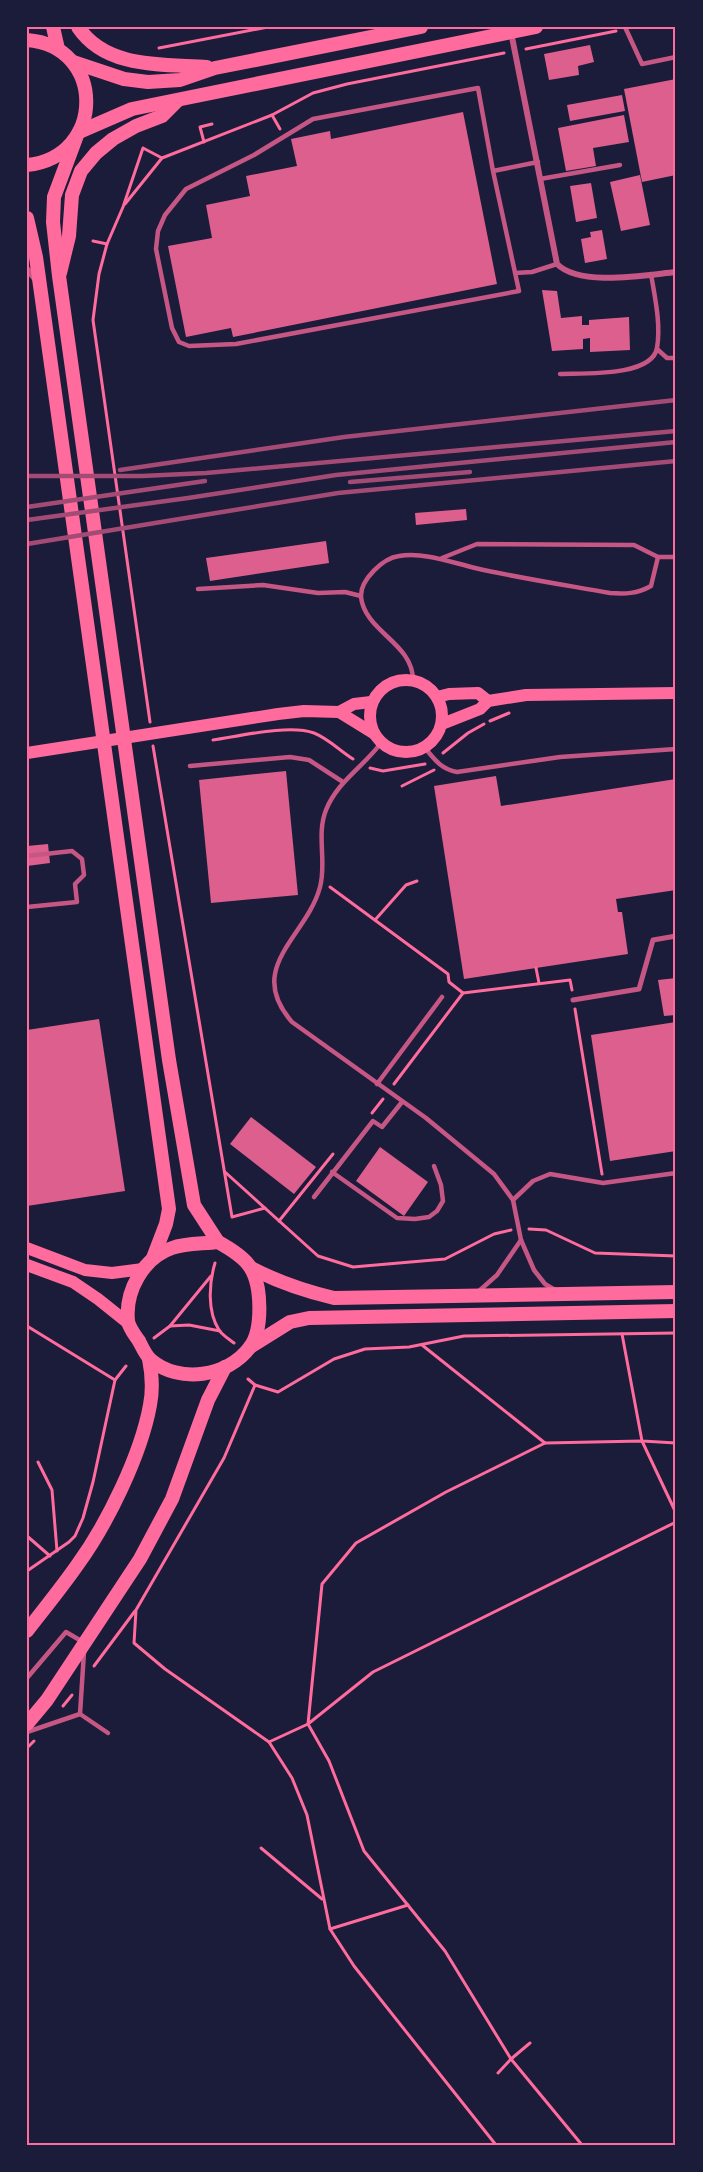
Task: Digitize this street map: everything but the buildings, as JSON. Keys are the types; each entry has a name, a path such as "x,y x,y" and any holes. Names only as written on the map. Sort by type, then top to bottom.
{"main road":[{"path":"53,27 58,49"},
{"path":"78,27 93,44 115,56 143,63 215,68"},
{"path":"73,62 124,80 148,82 180,80 215,68 421,27"},
{"path":"27,165 41,163 60,154 78,135 132,109 536,27"},
{"path":"27,40 39,41 58,49 73,62 82,78 87,96 86,115 54,197 53,222 169,1060 194,1204 218,1242 229,1248 251,1268 305,1292 334,1298 676,1292"},
{"path":"59,276 69,236 72,195 81,171 96,153 113,139 136,126 162,116 177,101"},
{"path":"27,218 36,257 169,1209 166,1224 153,1258"},
{"path":"339,712 391,750 404,753 419,751 432,741 442,724 441,704 437,697 425,684 413,680 403,679 391,682 380,690 371,702 370,723 377,738"},
{"path":"437,697 449,694 478,693 488,701"},
{"path":"442,724 480,709 488,701 526,695 676,693"},
{"path":"27,753 278,714 304,711 339,712 354,704 371,702"},
{"path":"128,1323 130,1295 143,1269 153,1258 172,1248 218,1242"},
{"path":"27,1248 85,1270 112,1273 143,1269"},
{"path":"27,1265 73,1282 128,1323 149,1359 152,1378 151,1404 128,1472 100,1528 79,1563 27,1630"},
{"path":"250,1347 257,1329 260,1304 251,1268"},
{"path":"149,1359 166,1370 201,1375 225,1367 250,1347 290,1322 309,1318 676,1311"},
{"path":"27,1724 47,1700 140,1559 172,1499 207,1400 225,1367"}],"street":[{"path":"511,32 557,264 564,271 582,277 676,272"},
{"path":"27,269 39,283"},
{"path":"573,1000 639,989 653,940 676,936"}],"lane":[{"path":"626,28 642,64 676,57"},
{"path":"478,88 494,171 519,291 236,344 189,346 179,342 172,328 156,249 158,231 165,215 186,189 254,155 313,119 478,88"},
{"path":"494,171 538,162"},
{"path":"540,179 620,165"},
{"path":"515,273 532,272 557,264"},
{"path":"560,374 621,372 652,358 657,350 657,310 651,274"},
{"path":"657,350 667,358 676,358"},
{"path":"442,558 477,544 634,545 658,557 676,557"},
{"path":"413,680 411,664 405,654 375,624 364,607 361,596 365,582 372,573 393,557 400,555 442,558 485,570 610,593 627,594 640,592 651,586 658,557"},
{"path":"198,589 263,585 318,593 345,592 361,596"},
{"path":"377,738 343,782 325,810 321,827 323,872 321,886 315,903 276,964 274,978 276,996 291,1022 426,1118 494,1174 513,1200 521,1240 534,1270 545,1284 562,1294"},
{"path":"425,748 446,770 457,772 560,757 676,749"},
{"path":"190,766 290,757 309,760 343,782"},
{"path":"27,856 72,851 82,859 84,875 75,884 77,903 27,907"},
{"path":"377,1084 442,997"},
{"path":"314,1197 373,1121 382,1128 402,1102"},
{"path":"332,1172 397,1218 416,1219 429,1217 437,1211 442,1201 441,1185 434,1166"},
{"path":"513,1200 533,1181 550,1174 603,1183 676,1173"},
{"path":"474,1296 497,1275 521,1240"},
{"path":"27,1678 66,1632 84,1643 80,1714"},
{"path":"27,1732 80,1714"},
{"path":"80,1714 108,1733"}],"path":[{"path":"159,48 268,27"},
{"path":"123,207 162,158 272,115 313,93 347,84 626,28"},
{"path":"272,115 278,127"},
{"path":"204,142 200,127 212,124"},
{"path":"150,727 93,320 99,274 107,244 123,207 143,148 162,158"},
{"path":"93,241 107,244"},
{"path":"152,738 232,1217 265,1208"},
{"path":"402,786 441,766"},
{"path":"375,920 406,885 417,881"},
{"path":"321,886 329,886 448,974 449,982 463,993"},
{"path":"536,968 539,983"},
{"path":"368,1118 463,993 570,980 603,1183"},
{"path":"279,1221 335,1152"},
{"path":"224,1171 318,1256 352,1267 445,1259 494,1234 519,1228 546,1230 595,1253 676,1256"},
{"path":"215,1263 212,1275 211,1309 220,1330 234,1342"},
{"path":"153,1339 170,1326 212,1275"},
{"path":"170,1326 189,1325 220,1330"},
{"path":"27,1326 114,1380"},
{"path":"248,1379 255,1385 278,1392 334,1359 365,1349 409,1347 464,1336 676,1333"},
{"path":"622,1334 642,1441 676,1513"},
{"path":"421,1345 545,1443"},
{"path":"27,1570 50,1556 75,1536 83,1518 103,1439 114,1380 126,1366"},
{"path":"255,1385 224,1458 136,1610 134,1643 165,1669 269,1742 292,1778 307,1815 330,1929 354,1966 496,2145"},
{"path":"582,2145 511,2059 445,1951 364,1851 329,1761 308,1724 322,1584 356,1543 446,1492 545,1443 642,1441 676,1443"},
{"path":"38,1462 52,1490 57,1551"},
{"path":"269,1742 308,1724 373,1672 676,1522"},
{"path":"27,1536 50,1556"},
{"path":"261,1848 323,1900"},
{"path":"330,1929 408,1905"},
{"path":"498,2073 530,2043"}],"railway":[{"path":"120,470 344,437 676,400"},
{"path":"27,476 142,476 206,473 676,431"},
{"path":"27,520 336,475 676,442"},
{"path":"27,544 338,493 676,461"},
{"path":"350,482 470,472"},
{"path":"27,507 205,481"}]}
